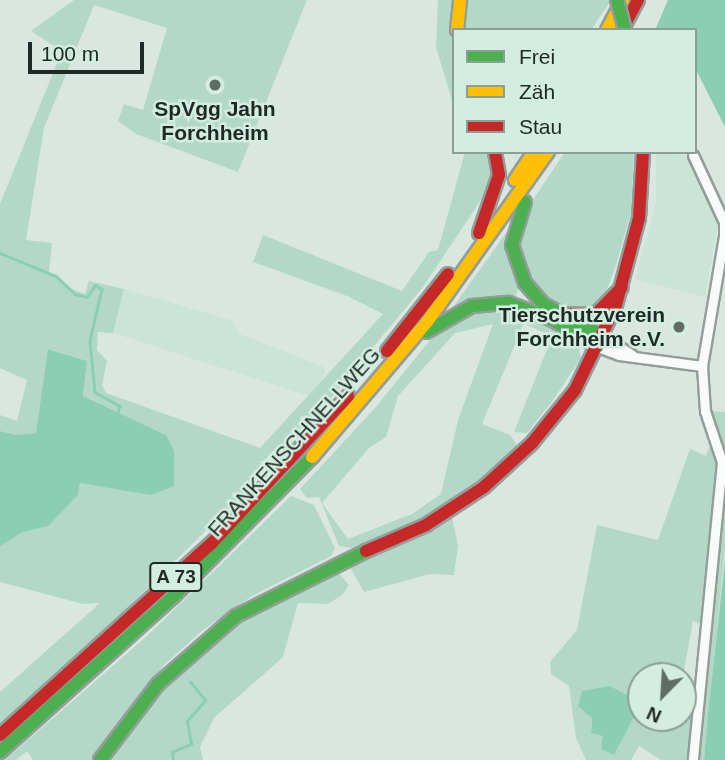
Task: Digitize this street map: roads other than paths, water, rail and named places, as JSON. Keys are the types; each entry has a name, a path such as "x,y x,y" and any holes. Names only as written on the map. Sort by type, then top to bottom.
{"main road":[{"path":"457,28 460,0"},
{"path":"617,0 623,28"},
{"path":"608,28 623,0"},
{"path":"624,28 638,0"},
{"path":"479,233 497,182 495,154"},
{"name":"FRANKENSCHNELLWEG","path":"0,735 211,544 287,467 412,320 479,233 533,154"},
{"name":"FRANKENSCHNELLWEG","path":"0,752 220,552 295,477 406,346 547,154"},
{"path":"100,760 158,684 236,616 316,572 426,525 484,487 559,413 601,342 622,287 639,218 643,154"},
{"path":"539,167 517,219 512,245 525,284 543,304 601,342"},
{"path":"561,314 596,314 622,287"},
{"path":"406,346 455,312 509,303 601,342"}],"street":[{"path":"693,155 724,222 724,236 702,366 705,411 722,462 693,760"},
{"path":"601,342 632,355 702,366"}],"waterway":[{"path":"0,253 56,276 75,294 87,297 95,285 102,289 90,341 95,392 120,406 118,412"},
{"path":"173,760 172,752 191,744 187,721 205,700 190,682"}],"place":[{"name":"SpVgg Jahn Forchheim","path":"215,85"},
{"name":"Tierschutzverein Forchheim e.V.","path":"679,327"}]}
